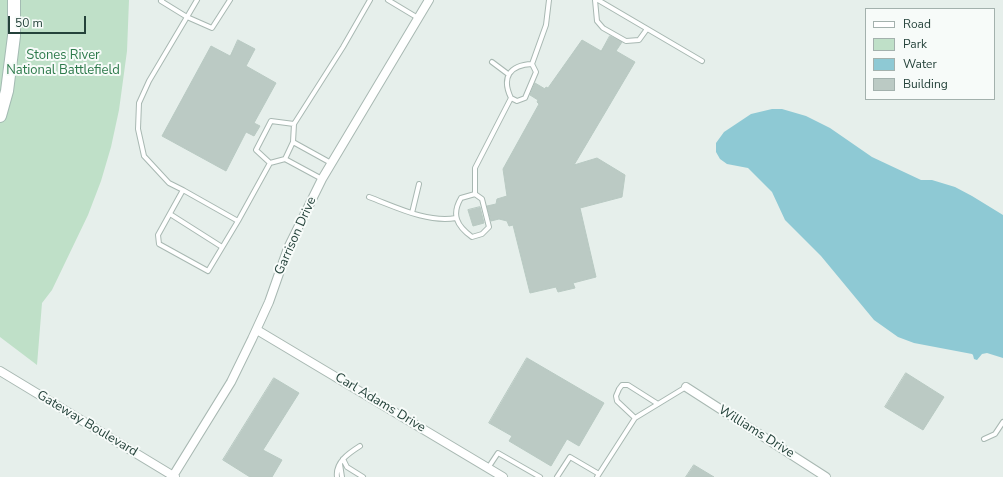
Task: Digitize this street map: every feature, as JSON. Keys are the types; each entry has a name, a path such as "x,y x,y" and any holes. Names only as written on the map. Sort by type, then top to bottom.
{"main road":[{"path":"0,116 7,91 14,36 14,0"}],"street":[{"name":"Garrison Drive","path":"173,477 231,382 257,330 269,302 288,248 322,179 429,0"},
{"name":"Carl Adams Drive","path":"257,330 503,477"},
{"name":"Gateway Boulevard","path":"0,371 173,477"},
{"name":"Williams Drive","path":"686,387 826,477"}],"lane":[{"path":"162,0 161,1 187,17 212,28 230,0"},
{"path":"197,0 149,81 139,102 138,129 144,156 169,183 238,221"},
{"path":"285,159 293,142 294,124 343,47 370,0"},
{"path":"388,0 418,18"},
{"path":"532,64 520,64 508,74 506,88 510,98 517,101 525,98 536,72 532,64 546,25 549,0"},
{"path":"595,0 597,20 603,28 617,36 626,41 639,40 647,29"},
{"path":"598,0 702,61"},
{"path":"492,62 508,74"},
{"path":"475,194 474,168 510,98"},
{"path":"270,163 256,150 271,121 294,124"},
{"path":"293,142 331,163"},
{"path":"183,190 158,235 160,244 208,271 270,163 285,159 322,179"},
{"path":"412,213 419,184"},
{"path":"475,194 482,199 489,226 482,234 472,237 463,230 456,218 456,206 461,198 475,194"},
{"path":"369,197 419,216 447,220 456,218"},
{"path":"170,214 222,247"},
{"path":"635,418 617,401 616,396 622,386 628,386 658,404"},
{"path":"557,477 570,457 598,475 635,418 686,387"},
{"path":"984,439 995,434 1003,422"},
{"path":"337,477 336,471 344,456 360,446"},
{"path":"488,468 498,453 540,477"},
{"path":"343,459 347,467 363,477"},
{"path":"340,464 342,477"}],"green space":[{"name":"Stones River National Battlefield","path":"0,0 129,0 127,51 119,110 111,147 101,181 88,215 52,290 42,303 37,365 0,337"}],"water":[{"path":"772,109 782,109 806,116 830,128 872,157 921,180 932,180 955,187 1003,215 1003,358 987,353 982,354 977,360 974,359 972,354 914,343 898,337 874,320 821,256 785,220 772,192 748,168 727,164 720,159 716,152 716,143 724,132 751,114"}],"building":[{"path":"610,36 622,42 616,51 635,62 574,165 597,158 625,175 622,197 580,208 596,277 573,283 575,288 558,292 556,287 530,293 513,225 509,226 507,221 499,219 491,221 487,206 496,204 497,199 507,196 503,169 539,104 537,102 538,100 530,95 535,83 545,89 546,87 548,88 582,40 601,51"},
{"path":"238,40 255,49 246,66 276,83 254,123 260,126 254,136 246,132 226,171 162,136 211,46 230,56"},
{"path":"480,207 484,223 473,226 468,210"},
{"path":"527,358 604,403 579,446 567,439 551,466 509,441 512,436 489,423"},
{"path":"906,373 944,397 923,430 885,407"},
{"path":"274,378 299,393 263,450 282,460 272,477 250,477 223,460"},
{"path":"694,465 714,477 686,477"}]}
